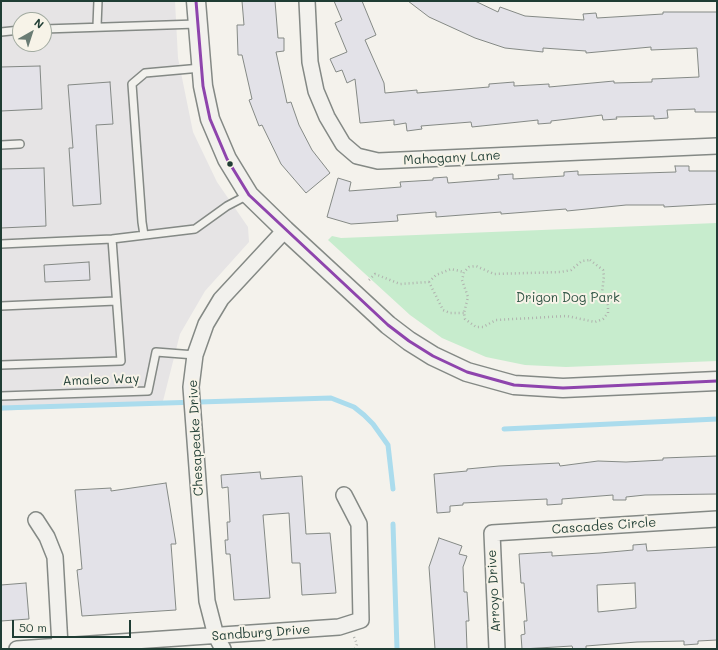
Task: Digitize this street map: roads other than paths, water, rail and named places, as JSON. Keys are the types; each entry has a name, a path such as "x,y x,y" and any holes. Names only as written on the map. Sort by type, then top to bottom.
{"street":[{"path":"196,1 202,86 210,119 227,159 249,195 393,329 433,356 467,372 514,385 563,388 717,381"},
{"name":"Mahogany Lane","path":"307,1 310,62 316,91 326,117 343,144 357,156 378,162 717,146"},
{"name":"Chesapeake Drive","path":"220,643 207,601 191,386 195,355 206,324 222,299 285,230"},
{"name":"Sandburg Drive","path":"16,649 60,646 220,643 339,627 361,620 359,524 344,495"},
{"name":"Cascades Circle","path":"492,533 717,519"},
{"path":"36,520 47,537 55,557 60,646"},
{"name":"Arroyo Drive","path":"492,533 497,649"}],"lane":[{"path":"97,26 98,1"},
{"path":"52,29 197,24"},
{"path":"1,32 12,31"},
{"path":"144,235 132,84 145,73 201,68"},
{"path":"1,145 20,144"},
{"path":"1,244 112,239 195,229 227,206 249,195"},
{"path":"1,365 121,361 112,239"},
{"path":"1,306 116,301"},
{"name":"Amaleo Way","path":"1,396 148,391 156,352 195,355"}],"waterway":[{"path":"1,408 331,398 354,407 364,415 373,424 388,445 393,489"},
{"path":"504,429 717,419"},
{"path":"393,524 397,649"}],"park label":[{"name":"Drigon Dog Park","path":"568,298"}]}
